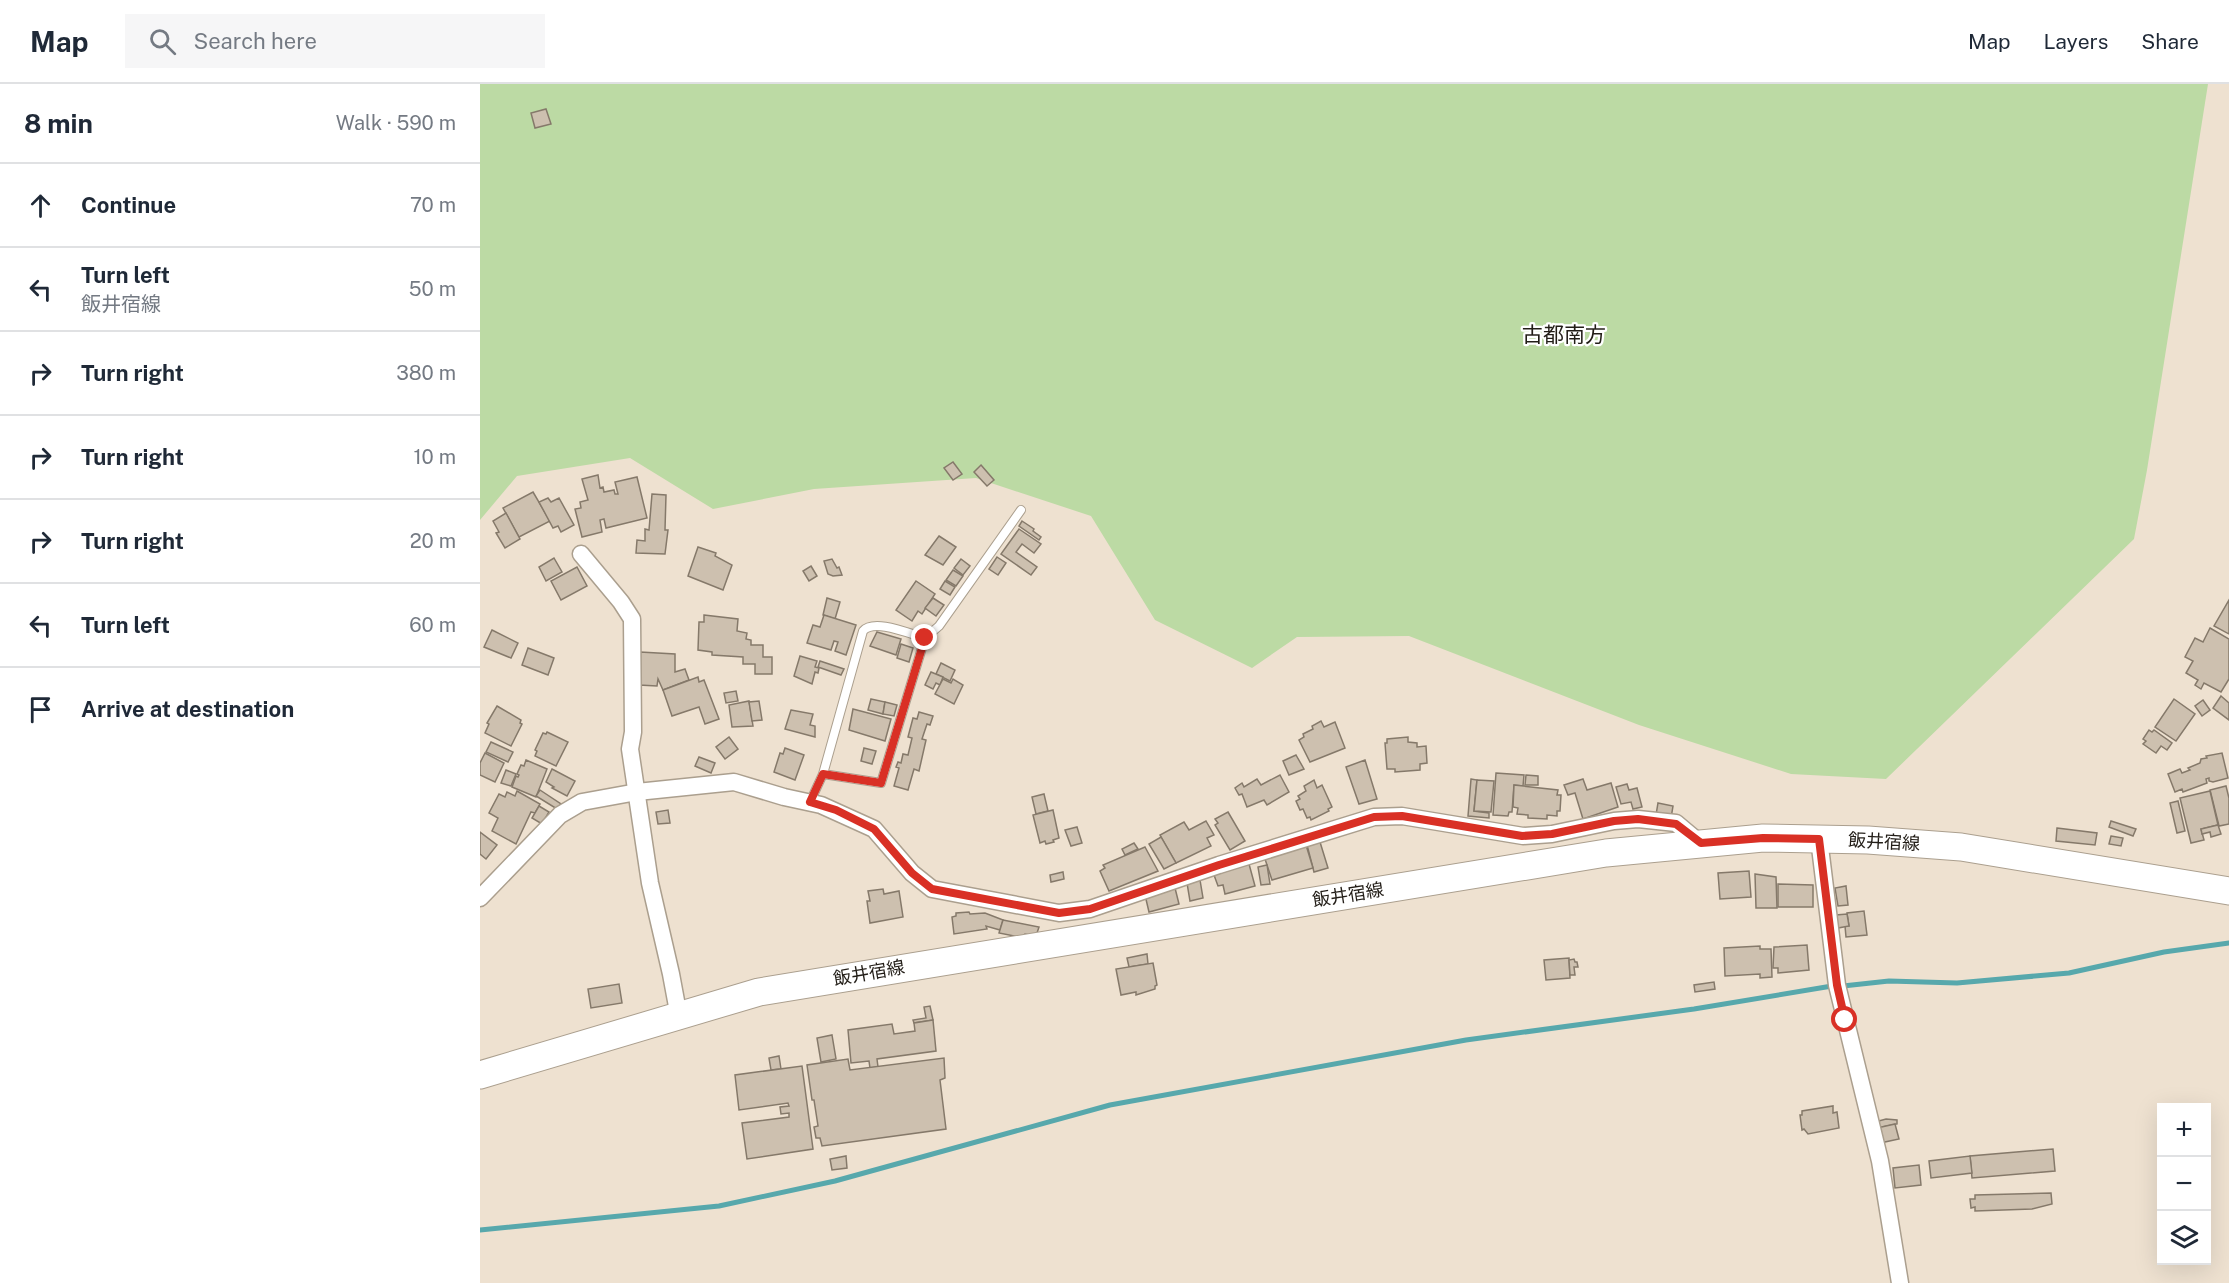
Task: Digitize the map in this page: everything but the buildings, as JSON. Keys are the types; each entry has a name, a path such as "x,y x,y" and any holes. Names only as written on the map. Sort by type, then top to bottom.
{"main road":[{"name":"飯井宿線","path":"480,1075 759,992 1606,853 1701,843 1763,838 1868,840 1961,847 2229,891"}],"street":[{"path":"581,554 621,602 632,620 633,732 630,749 650,883 679,1017"},
{"path":"480,898 560,815 582,802 637,792 734,782 836,810 874,829 912,873 932,889 1059,913 1090,909 1219,865 1374,817 1402,816 1522,836 1552,834 1614,821 1638,819 1676,824 1701,843"},
{"path":"1819,839 1837,985 1880,1161 1900,1283"}],"lane":[{"path":"823,774 881,783 925,638 939,626 1021,510"},
{"path":"810,802 823,774 863,631 866,627 877,625 925,638"}],"green space":[{"path":"480,84 2208,84 2134,539 1886,779 1791,774 1639,725 1409,636 1297,637 1252,668 1155,620 1091,516 976,478 814,489 713,509 630,458 517,476 480,520"}],"waterway":[{"path":"1843,986 1889,981 1957,983 2069,973 2164,952 2229,943"},
{"path":"480,1230 719,1206 835,1181 1110,1105 1466,1040 1694,1009 1832,986"}],"district":[{"name":"古都南方","path":"1564,335"}],"route":[{"path":"925,638 881,783 823,774 810,802 836,810 874,829 912,873 932,889 1059,913 1090,909 1219,865 1374,817 1402,816 1522,836 1552,834 1614,821 1638,819 1676,824 1701,843 1763,838 1819,839 1837,985 1845,1020"}]}
